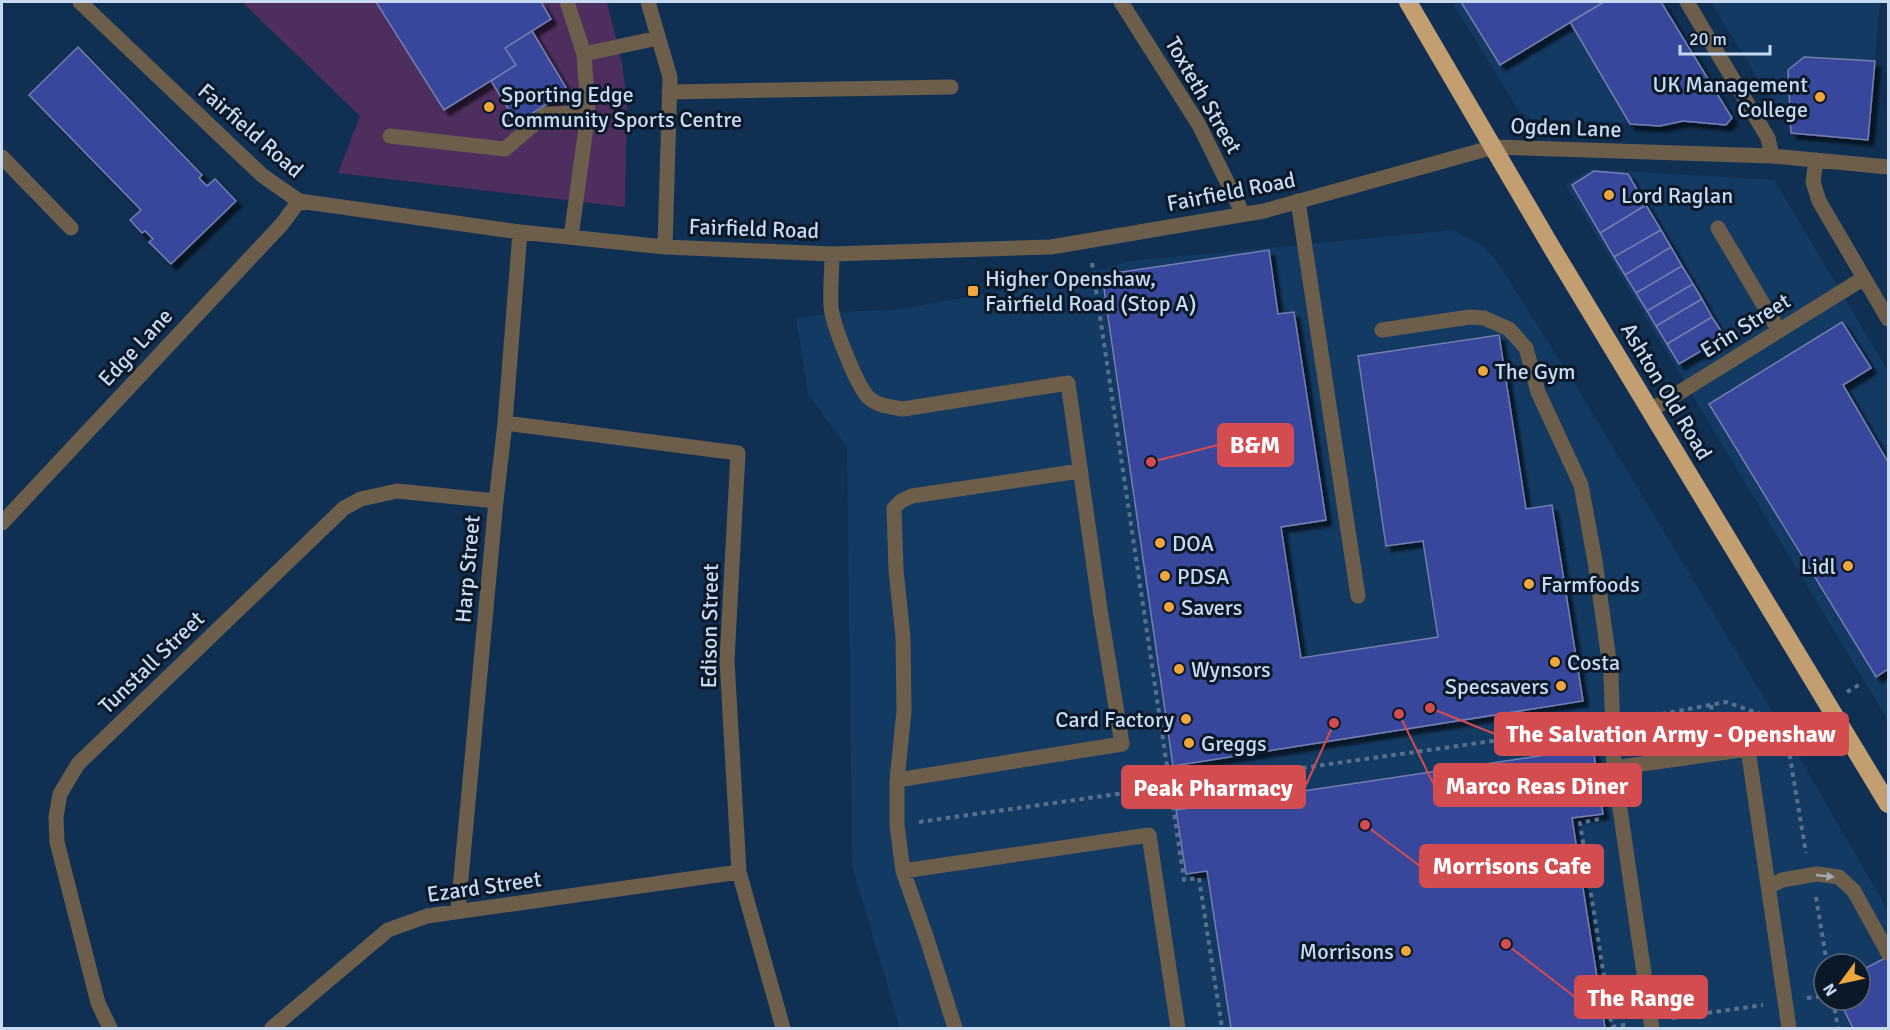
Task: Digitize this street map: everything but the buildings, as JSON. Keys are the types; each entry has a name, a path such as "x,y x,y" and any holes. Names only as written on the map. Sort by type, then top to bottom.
{"highway":[{"name":"Ashton Old Road","path":"1407,2 1552,248 1888,804"}],"street":[{"name":"Fairfield Road","path":"80,2 263,176 299,201 520,232 665,247 832,254 1051,247 1243,214 1494,147"},
{"path":"567,2 584,54 588,113 571,237"},
{"path":"648,2 670,76 665,247"},
{"name":"Toxteth Street","path":"1121,2 1199,125 1243,214"},
{"path":"1687,2 1768,138 1772,156"},
{"path":"584,54 658,38"},
{"path":"669,92 951,87"},
{"path":"390,136 505,149 546,114 588,113"},
{"name":"Ogden Lane","path":"1494,147 1772,156 1888,167"},
{"path":"2,157 72,228"},
{"path":"1816,160 1813,182 1819,201 1888,319"},
{"name":"Edge Lane","path":"2,524 282,224 299,201"},
{"path":"1298,201 1358,596"},
{"path":"1718,228 1779,331"},
{"name":"Harp Street","path":"458,910 505,423 520,232"},
{"path":"832,254 831,308 837,330 868,397 880,404 903,409 1068,383 1122,744 897,780"},
{"name":"Erin Street","path":"1651,410 1864,278"},
{"path":"1382,330 1470,317 1484,318 1509,328 1526,348 1538,392 1581,485 1595,561 1609,662 1614,768 1652,1029"},
{"name":"Edison Street","path":"505,423 738,453 727,660 739,872 783,1029"},
{"path":"955,1029 903,872 897,825 897,780 904,711 903,637 896,570 894,508 901,501 912,496 1080,471"},
{"name":"Tunstall Street","path":"110,1029 98,1003 57,843 56,817 60,794 78,764 344,508 361,499 397,491 496,501"},
{"path":"1614,768 1748,749 1789,1029"},
{"path":"903,872 1149,835 1179,1029"},
{"name":"Ezard Street","path":"272,1029 388,930 427,916 739,872"},
{"path":"1769,887 1782,880 1817,874 1839,877 1854,891 1888,953"}],"path":[{"path":"1089,241 1184,880 1199,878 1222,1029"},
{"path":"897,825 1613,723 1726,702 1792,725 1796,723"},
{"path":"1609,818 1580,823 1612,1029"},
{"path":"1815,887 1825,952"},
{"path":"1803,999 1812,998"},
{"path":"1666,1019 1765,1005"},
{"path":"1835,1012 1838,1029"}],"shaded area":[{"name":"Sporting Edge Community Sports Centre","path":"242,2 607,2 622,63 627,99 625,207 338,173 360,116"},
{"path":"1452,2 1663,2 1734,118 1727,126 1532,119 1519,111"},
{"name":"UK Management College","path":"1711,2 1880,2 1868,140 1791,133"},
{"path":"1590,169 1774,180 1888,371 1888,720 1566,185"},
{"path":"1454,230 1485,248 1496,260 1583,397 1794,748 1888,911 1888,1028 900,1028 852,866 847,447 808,394 796,318 858,311 896,310 1061,280 1131,261"}],"place":[{"name":"UK Management College","path":"1820,97"},
{"name":"Sporting Edge Community Sports Centre","path":"489,107"},
{"name":"Lord Raglan","path":"1609,195"},
{"name":"Higher Openshaw, Fairfield Road (Stop A)","path":"973,291"},
{"name":"The Gym","path":"1483,371"},
{"name":"B&M","path":"1151,462"},
{"name":"DOA","path":"1160,543"},
{"name":"Lidl","path":"1848,566"},
{"name":"PDSA","path":"1165,576"},
{"name":"Farmfoods","path":"1529,584"},
{"name":"Savers","path":"1169,607"},
{"name":"Costa","path":"1555,662"},
{"name":"Wynsors","path":"1179,669"},
{"name":"Specsavers","path":"1561,686"},
{"name":"The Salvation Army - Openshaw","path":"1430,708"},
{"name":"Marco Reas Diner","path":"1399,714"},
{"name":"Card Factory","path":"1186,719"},
{"name":"Peak Pharmacy","path":"1334,723"},
{"name":"Greggs","path":"1189,743"},
{"name":"Morrisons Cafe","path":"1365,825"},
{"name":"The Range","path":"1506,944"},
{"name":"Morrisons","path":"1406,951"}]}
